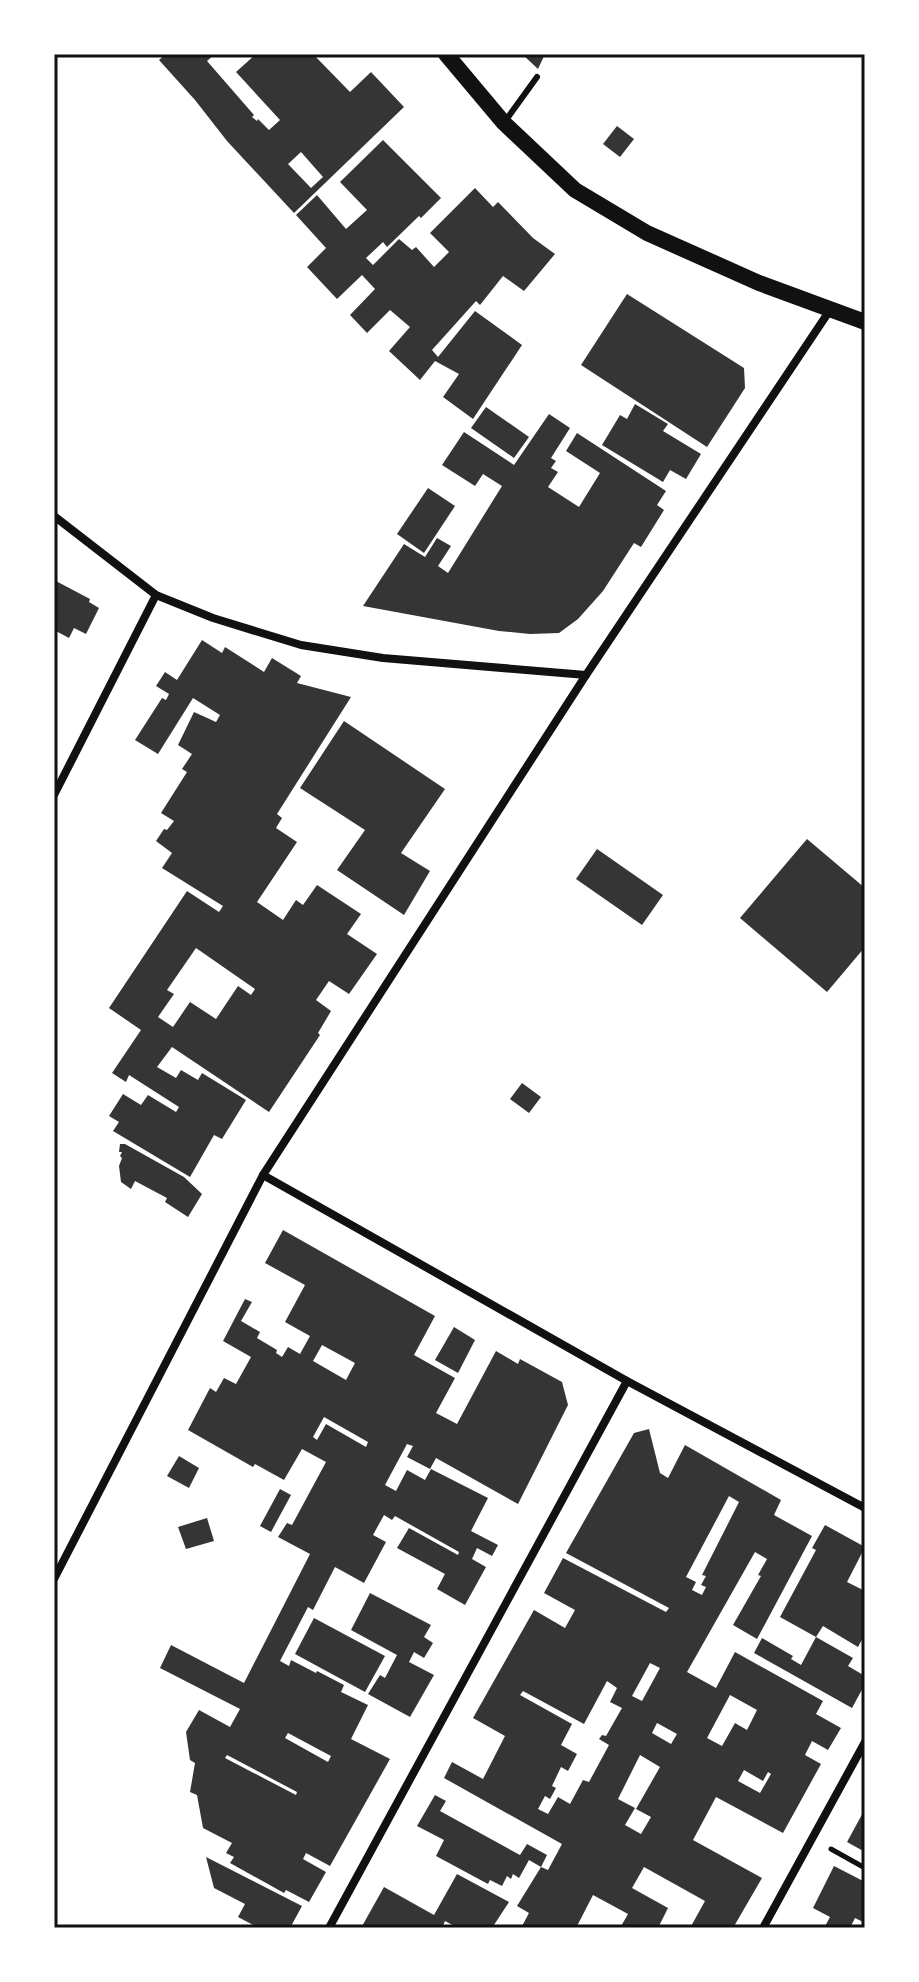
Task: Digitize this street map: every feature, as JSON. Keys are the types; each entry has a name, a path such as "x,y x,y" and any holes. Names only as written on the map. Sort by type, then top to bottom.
{"main road":[{"path":"446,54 504,123 575,190 647,233 759,283 865,322"}],"street":[{"path":"54,1579 263,1175 586,675 830,310"},
{"path":"54,516 156,595 213,618 301,645 383,658 586,675"},
{"path":"54,795 156,595"},
{"path":"263,1175 627,1381 865,1508"},
{"path":"329,1928 627,1381"},
{"path":"763,1928 865,1742"}],"lane":[{"path":"504,123 537,77"}],"path":[{"path":"812,1839 865,1868"}],"building":[{"path":"166,54 215,54 207,61 254,115 252,117 269,130 280,120 236,72 256,54 313,54 350,92 371,72 404,107 294,213 227,141 159,60","holes":["301,152 323,177 311,188 288,164"]},
{"path":"522,54 545,54 538,69"},
{"path":"617,126 634,139 620,157 603,144"},
{"path":"383,140 441,198 387,247 383,242 366,258 373,265 399,239 412,250 416,247 434,267 449,252 430,233 475,188 493,207 498,202 533,238 555,254 524,291 503,276 480,305 476,301 432,350 438,357 475,311 522,345 473,419 443,397 459,374 435,361 420,380 389,351 410,327 390,310 367,333 350,315 375,289 362,275 337,299 307,267 326,248 296,215 317,195 346,229 367,210 340,182"},
{"path":"627,294 744,368 745,388 707,447 581,365"},
{"path":"635,404 668,424 663,431 701,454 686,479 670,470 663,482 602,445 620,415 627,419"},
{"path":"486,407 529,437 514,458 471,428"},
{"path":"549,414 570,428 551,458 556,461 551,468 558,472 548,487 579,507 600,473 566,451 577,433 666,491 657,505 664,510 641,547 634,543 603,591 578,619 559,633 530,634 363,606 404,544 425,557 437,538 451,546 438,566 448,573 502,486 483,474 475,486 442,465 464,432 514,465"},
{"path":"428,488 455,506 424,553 397,534"},
{"path":"54,580 90,599 89,602 99,608 86,634 74,628 69,638 54,630"},
{"path":"202,640 222,653 225,647 264,672 272,658 301,676 297,683 351,697 277,814 282,818 276,828 297,842 257,902 283,920 296,900 303,905 317,885 361,914 347,934 377,954 349,994 329,981 316,1000 331,1011 318,1033 320,1035 269,1112 172,1047 157,1067 176,1078 181,1070 198,1080 202,1073 246,1100 222,1139 214,1135 190,1177 113,1131 119,1122 109,1116 123,1094 141,1105 148,1095 176,1112 179,1107 129,1075 126,1082 112,1073 141,1030 109,1008 187,891 219,912 223,906 162,868 172,853 156,841 174,821 161,813 187,772 182,769 192,754 178,745 194,712 216,722 220,715 193,698 158,754 135,740 162,698 166,700 169,694 156,686 165,672 177,680","holes":["196,948 255,989 251,995 238,986 216,1019 190,1002 173,1027 158,1017 174,994 167,990"]},
{"path":"344,721 445,789 401,853 430,871 404,915 337,870 365,830 300,788"},
{"path":"807,839 865,888 865,947 827,992 740,918"},
{"path":"597,849 663,895 642,925 576,879"},
{"path":"522,1083 541,1097 529,1113 510,1099"},
{"path":"120,1144 184,1177 202,1194 188,1217 165,1202 167,1198 135,1181 131,1189 121,1182"},
{"path":"283,1230 435,1316 414,1355 455,1378 436,1413 457,1424 496,1351 518,1364 520,1359 562,1382 568,1405 518,1504 436,1458 430,1469 407,1457 413,1446 407,1444 385,1485 396,1491 407,1470 425,1480 431,1469 488,1498 471,1531 498,1545 492,1556 477,1548 472,1559 486,1567 465,1605 437,1589 445,1574 397,1548 409,1528 458,1555 459,1552 395,1516 392,1520 384,1515 373,1535 386,1542 364,1583 335,1567 313,1610 308,1607 280,1661 289,1666 291,1660 317,1671 344,1685 341,1692 368,1705 351,1739 390,1759 330,1866 306,1853 303,1859 326,1872 309,1902 286,1890 284,1893 230,1863 234,1857 226,1853 232,1843 203,1828 197,1795 190,1792 195,1763 190,1760 186,1732 199,1710 230,1727 240,1709 160,1668 171,1645 244,1683 310,1554 278,1537 287,1523 292,1525 326,1462 302,1449 284,1480 255,1464 253,1467 188,1430 210,1388 216,1392 224,1378 236,1384 251,1357 223,1341 245,1299 252,1302 241,1321 260,1332 257,1338 277,1350 276,1353 282,1357 288,1347 300,1354 310,1336 285,1322 305,1285 265,1263","holes":["322,1345 355,1363 346,1380 313,1361","324,1417 368,1442 366,1447 326,1424 317,1440 313,1437","288,1733 331,1756 328,1762 285,1738","227,1755 297,1792 296,1795 225,1758"]},
{"path":"454,1327 475,1340 458,1373 435,1360"},
{"path":"649,1429 660,1473 668,1478 685,1445 781,1500 774,1515 812,1536 757,1639 733,1625 761,1576 758,1575 767,1559 755,1552 687,1672 716,1688 735,1652 823,1701 816,1714 841,1728 828,1750 812,1741 805,1755 821,1764 783,1833 716,1797 693,1840 762,1878 733,1928 690,1928 705,1901 644,1867 632,1888 668,1908 658,1928 620,1928 628,1914 593,1895 576,1928 521,1928 529,1913 517,1906 541,1867 548,1870 562,1844 444,1778 452,1762 483,1779 505,1736 473,1718 534,1610 565,1628 575,1610 544,1593 563,1558 666,1612 669,1608 566,1553 634,1433","holes":["729,1496 739,1502 702,1575 706,1576 701,1585 706,1587 702,1595 692,1590 696,1582 686,1577","650,1663 660,1668 642,1701 632,1696","607,1681 617,1688 610,1702 622,1708 606,1736 602,1735 599,1739 609,1745 589,1782 583,1780 570,1804 558,1797 548,1814 538,1809 545,1796 550,1799 561,1767 568,1771 577,1754 561,1745 572,1724 520,1695 523,1691 584,1724","730,1695 757,1710 747,1730 735,1723 722,1746 707,1738","657,1723 677,1734 671,1744 652,1733","640,1755 660,1767 636,1809 651,1817 641,1834 625,1825 635,1808 618,1799","744,1770 763,1781 768,1772 771,1774 760,1793 738,1781"]},
{"path":"179,1456 199,1468 189,1488 167,1476"},
{"path":"280,1489 291,1495 271,1532 260,1526"},
{"path":"207,1518 214,1541 186,1549 178,1527"},
{"path":"825,1525 865,1547 847,1582 865,1591 865,1634 858,1647 823,1626 816,1637 780,1617 816,1550 812,1548"},
{"path":"370,1593 431,1625 424,1637 433,1643 424,1658 414,1652 409,1662 434,1675 410,1717 368,1694 380,1675 385,1678 397,1655 351,1630"},
{"path":"314,1618 385,1656 365,1692 295,1654"},
{"path":"816,1637 853,1658 848,1666 865,1676 865,1684 852,1708 754,1653 762,1638 793,1656 791,1659 801,1665"},
{"path":"435,1795 446,1801 440,1811 520,1855 527,1844 547,1855 541,1867 529,1860 519,1878 513,1874 511,1879 507,1876 502,1886 490,1880 488,1884 436,1856 444,1840 417,1826"},
{"path":"865,1809 865,1852 847,1842"},
{"path":"206,1857 302,1906 290,1928 259,1928 238,1917 245,1904 214,1888"},
{"path":"834,1866 865,1882 865,1923 855,1918 850,1928 824,1928 830,1917 813,1908"},
{"path":"457,1874 509,1902 492,1928 458,1928 445,1921 442,1928 361,1928 384,1887 434,1915"}]}
